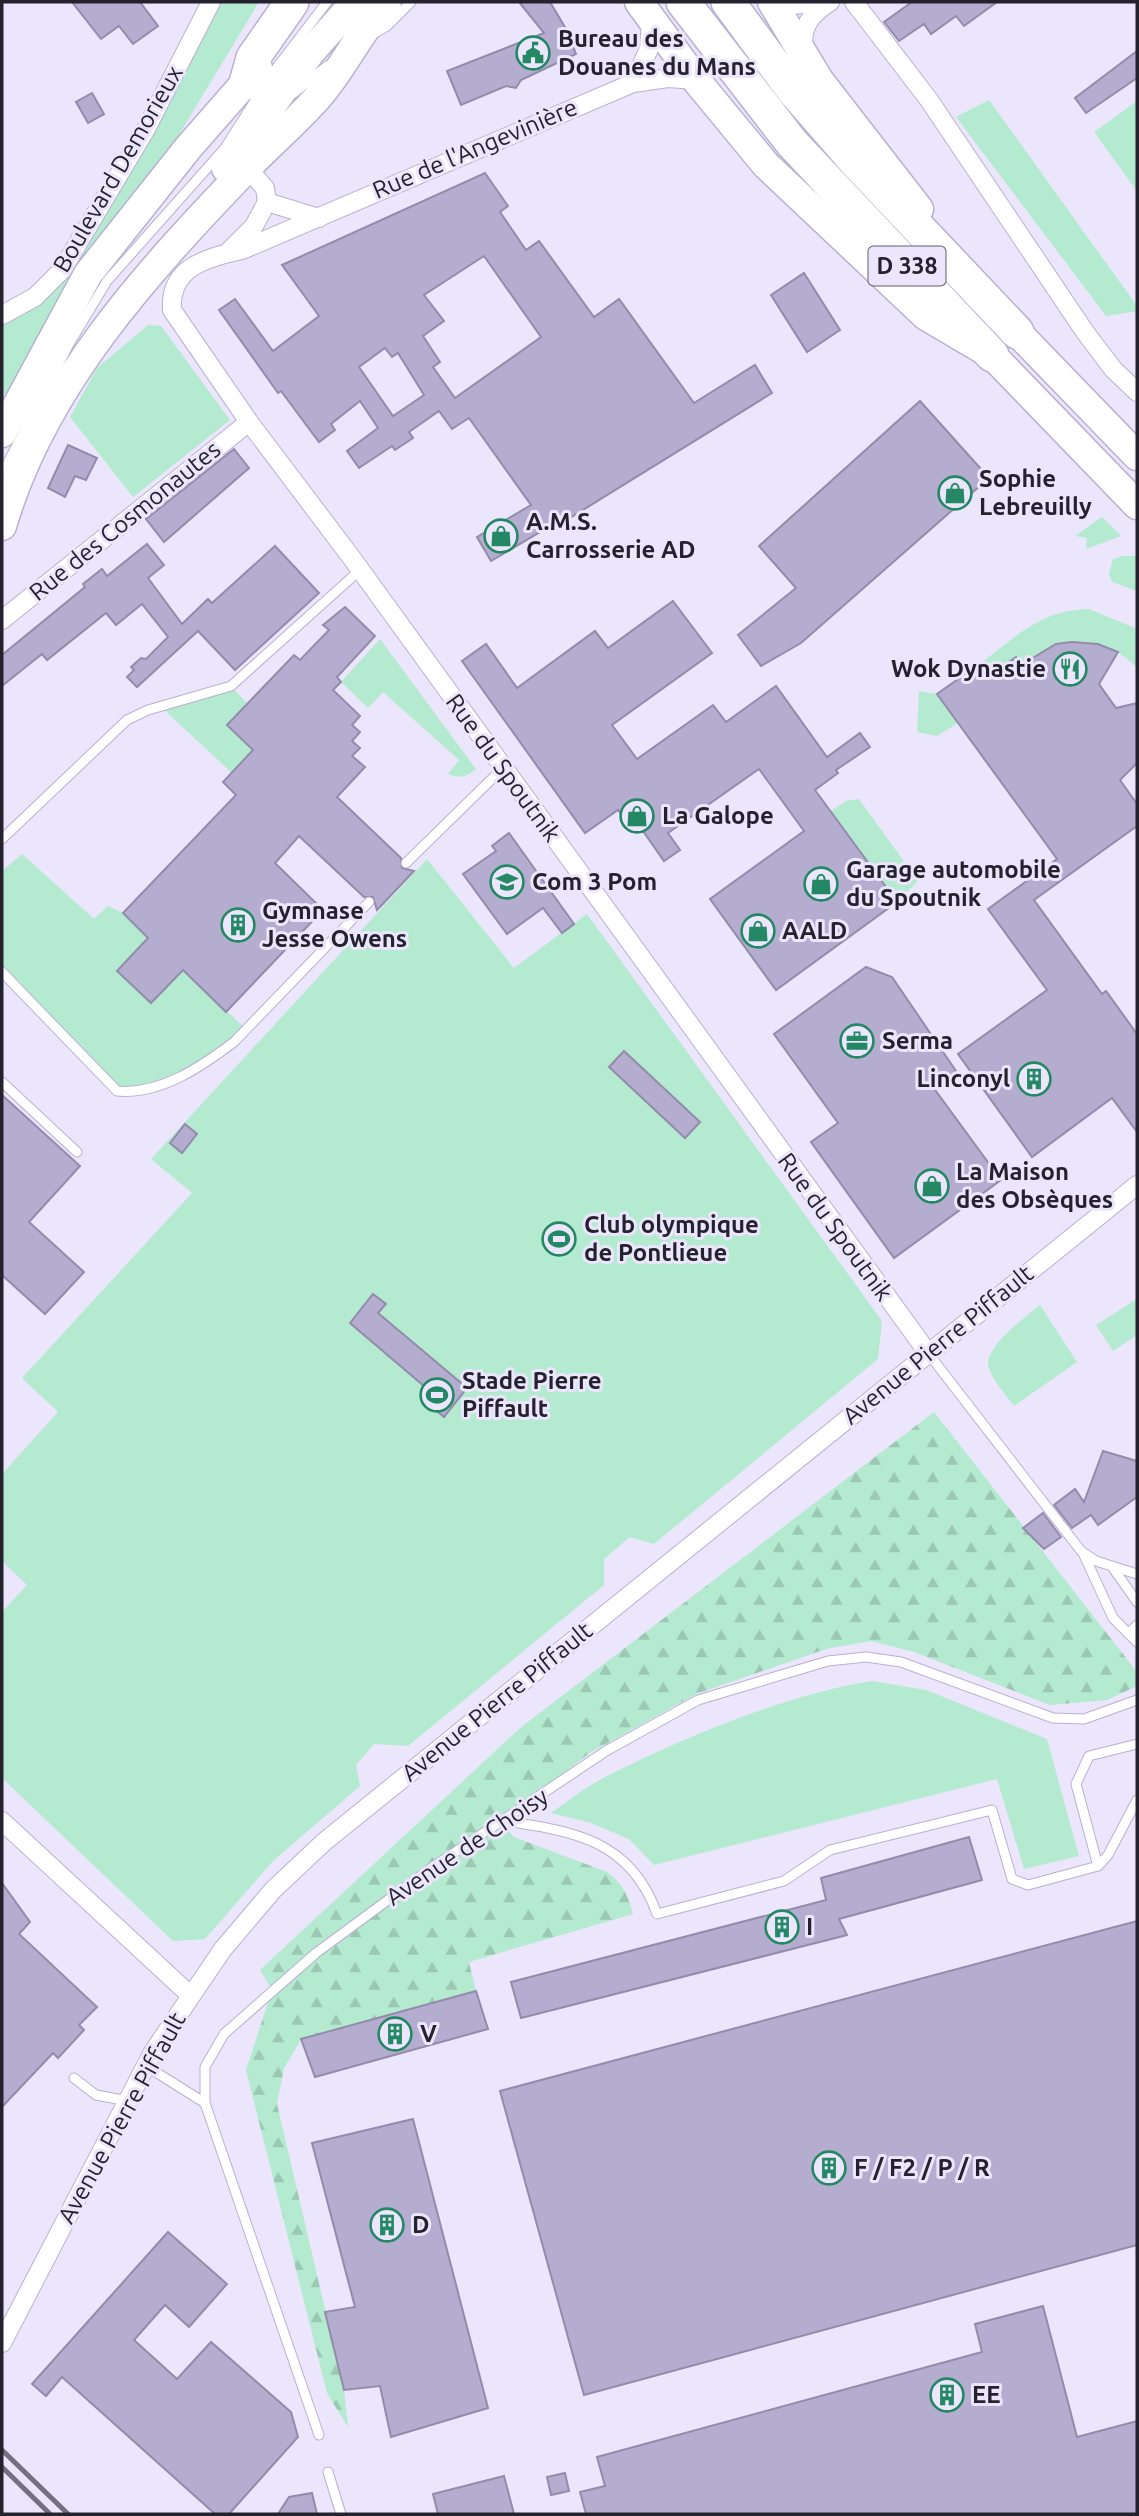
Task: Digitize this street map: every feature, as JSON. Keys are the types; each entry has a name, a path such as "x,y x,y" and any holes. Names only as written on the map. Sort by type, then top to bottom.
{"highway":[{"path":"257,98 253,58 292,2"},
{"name":"D 338","path":"683,2 761,106 822,177 992,355"},
{"name":"D 338","path":"728,2 793,90 856,162 1017,332"}],"main road":[{"path":"2,526 15,482 72,376 118,309 236,157 257,98 309,2"},
{"path":"257,98 310,53 355,2"},
{"path":"236,157 296,119 319,96 368,22 387,2"},
{"path":"774,2 819,80 989,300"},
{"path":"645,10 696,80 766,164 926,316 992,355"},
{"name":"Boulevard Demorieux","path":"4,425 88,274 188,148 257,98"},
{"name":"D 338","path":"1017,332 1137,456"},
{"name":"D 338","path":"992,355 1137,505"}],"street":[{"name":"Boulevard Demorieux","path":"2,315 35,297 62,270 146,129 211,2"},
{"path":"774,2 792,5 824,2"},
{"path":"806,58 804,29 813,15 830,2"},
{"path":"853,2 929,100 1085,332 1113,369 1137,392"},
{"path":"633,83 649,48 645,10"},
{"name":"Rue de l'Angevinière","path":"176,318 172,300 181,274 197,262 248,248 633,83 668,78 696,80"},
{"path":"236,157 265,188 267,202 319,218"},
{"name":"Rue de l'Angevinière","path":"226,254 254,226 267,202"},
{"name":"Rue du Spoutnik","path":"176,318 928,1353"},
{"name":"Rue des Cosmonautes","path":"2,620 249,422"},
{"name":"Avenue Pierre Piffault","path":"2,2343 146,2066 223,1949 273,1890 324,1842 1137,1185"},
{"path":"2,1821 190,1996"}],"lane":[{"path":"257,98 292,45 327,2"},
{"path":"257,98 387,26 411,2"},
{"path":"2,474 69,344 107,281 236,157"},
{"path":"2,839 127,720 148,710 231,686 360,570"},
{"path":"405,863 503,768"},
{"path":"2,972 117,1091 136,1093 155,1088 209,1061 234,1042 369,902"},
{"path":"2,1082 77,1152"},
{"path":"928,1353 1081,1551 1103,1602 1113,1618 1135,1640"},
{"path":"1081,1551 1113,1568 1137,1574"},
{"path":"1113,1568 1121,1583 1137,1602"},
{"path":"1135,1640 1132,1630 1137,1625"},
{"name":"Avenue de Choisy","path":"319,2435 205,2103 205,2067 224,2034 260,2000 316,1953 430,1869 606,1751 698,1700 838,1659 866,1657 901,1661 1053,1718 1084,1718 1137,1700"},
{"path":"1098,1866 1076,1784 1089,1756 1137,1744"},
{"path":"505,1821 561,1829 619,1856 638,1876 657,1914 784,1881 830,1850 992,1810 1012,1879 1028,1885 1098,1866 1108,1855 1137,1800"},
{"path":"146,2066 205,2103"},
{"path":"74,2078 96,2095 128,2101"},
{"path":"328,2472 341,2514"}],"green space":[{"path":"208,2 259,2 148,186 16,384 2,396 2,315 49,285"},
{"path":"989,100 1137,306 1137,311 1106,316 956,117"},
{"path":"1137,101 1137,191 1094,132"},
{"path":"148,325 161,326 230,420 133,497 70,417 97,368"},
{"path":"1102,517 1121,536 1086,549 1087,538 1075,536"},
{"path":"1137,556 1137,591 1112,582 1109,574 1113,559"},
{"path":"1089,609 1137,629 1137,668 1110,648 1080,642 1050,649 1021,665 1015,657 990,676 981,663 1018,634 1043,619 1072,610"},
{"path":"380,639 476,769 472,772 459,777 448,774 459,760 383,692 368,708 341,682"},
{"path":"231,686 248,704 253,750 232,773 161,707"},
{"path":"919,691 937,694 958,723 937,736 917,732"},
{"path":"859,799 918,881 897,902 831,811 846,801"},
{"path":"22,854 94,919 108,906 123,913 148,938 151,1003 183,970 246,1029 234,1042 155,1089 117,1091 2,972 2,871"},
{"name":"Stade Pierre Piffault","path":"427,859 514,968 587,914 882,1321 878,1359 654,1544 630,1537 604,1559 604,1585 408,1746 374,1744 356,1765 360,1786 273,1861 205,1939 173,1941 2,1778 2,1612 27,1585 2,1561 2,1474 58,1412 22,1378 192,1193 151,1159"},
{"path":"1137,1299 1137,1335 1113,1351 1096,1325"},
{"path":"1040,1305 1077,1362 1014,1406 993,1378 989,1360 998,1342"},
{"path":"934,1412 1137,1672 1137,1686 1107,1700 1050,1705 914,1652 871,1641 826,1649 696,1694 590,1753 499,1821 514,1837 607,1872 624,1890 633,1914 469,1962 476,1991 302,2038 284,2068 277,2104 344,2390 348,2427 327,2393 246,2070 272,1990 260,1970 520,1728"},
{"path":"872,1681 926,1690 1047,1739 1079,1856 1024,1869 997,1779 654,1865 629,1839 591,1823 551,1813 605,1777 701,1733 805,1696"}],"building":[{"path":"72,2 140,2 158,26 133,44 119,26 101,39"},
{"name":"Bureau des Douanes du Mans","path":"519,2 550,2 566,29 576,54 521,80 516,88 506,86 461,105 447,71 544,33"},
{"path":"912,2 997,2 964,26 956,16 931,34 924,24 899,41 884,22"},
{"path":"1137,51 1137,78 1086,113 1075,98"},
{"path":"92,93 104,114 88,123 76,102"},
{"path":"485,173 508,206 500,212 526,250 539,241 594,317 619,299 694,403 755,365 772,393 549,531 547,528 491,561 477,537 531,505 469,418 452,429 439,411 409,432 413,438 395,450 392,446 359,468 347,451 378,428 360,401 331,424 335,430 319,442 281,391 278,393 219,310 235,299 273,351 319,316 282,265","holes":["484,256 541,337 455,398 433,367 440,362 423,336 444,321 424,295","385,348 392,357 398,353 424,395 393,416 359,367"]},
{"path":"804,273 840,330 807,352 771,295"},
{"path":"920,401 989,478 801,643 761,666 738,635 796,588 759,546"},
{"path":"68,445 97,458 86,480 75,476 65,497 48,488"},
{"path":"234,449 249,468 164,542 146,519"},
{"path":"147,544 164,565 148,578 182,624 208,599 212,603 275,546 319,593 235,670 198,631 137,687 127,677 134,670 131,667 141,658 146,659 168,637 142,604 116,625 106,613 47,660 42,654 2,686 2,655 85,587 83,584 102,569 107,576"},
{"path":"673,601 712,653 612,725 637,759 713,705 726,722 776,686 827,757 860,733 870,747 836,770 838,773 815,790 897,902 776,990 710,899 804,831 759,769 668,833 680,850 664,861 636,821 629,825 618,810 585,833 462,661 486,644 517,688 595,631 608,648"},
{"path":"345,607 375,636 337,677 341,682 333,690 360,716 352,725 360,732 352,741 360,748 352,756 365,767 337,797 401,858 402,868 414,871 377,910 373,897 364,897 299,836 275,863 323,910 226,1012 183,970 151,1003 117,971 148,938 123,913 236,795 223,782 253,750 227,725 294,655 300,660 329,630 323,625"},
{"path":"1056,644 1098,644 1118,652 1099,684 1116,708 1137,703 1137,763 1120,780 1137,804 1137,826 1034,900 1102,994 1106,991 1137,1034 1137,1132 1112,1098 1032,1157 958,1054 1047,990 988,909 1057,859 937,694 981,663 990,676 1016,657 1021,665"},
{"path":"509,833 574,924 562,933 543,908 507,934 463,874 496,851 492,846"},
{"path":"866,967 892,977 956,1071 933,1087 1001,1180 894,1258 811,1142 838,1123 774,1034"},
{"path":"624,1051 700,1122 685,1138 609,1067"},
{"path":"2,1095 80,1166 29,1222 84,1272 45,1314 2,1275"},
{"path":"185,1124 197,1134 182,1153 170,1143"},
{"path":"373,1294 386,1304 378,1313 467,1388 444,1417 431,1406 438,1398 350,1323"},
{"path":"1103,1451 1137,1461 1137,1497 1098,1525 1091,1515 1072,1528 1054,1505 1075,1489 1084,1502"},
{"path":"1043,1513 1061,1537 1044,1549 1023,1528"},
{"name":"I","path":"969,1837 982,1880 839,1919 847,1935 521,2018 511,1982 826,1900 821,1878"},
{"path":"2,1883 30,1922 19,1934 97,2007 79,2025 84,2030 58,2058 53,2053 2,2107"},
{"name":"F / F2 / P / R","path":"1137,1921 1137,2245 584,2395 500,2091"},
{"name":"V","path":"476,1991 488,2029 315,2077 301,2039"},
{"name":"D","path":"413,2119 488,2408 391,2437 380,2386 344,2390 325,2312 355,2307 312,2143"},
{"path":"168,2232 227,2284 189,2327 165,2305 134,2340 177,2379 211,2342 291,2412 298,2437 229,2514 215,2514 62,2377 46,2396 32,2384"},
{"name":"EE","path":"1043,2306 1077,2437 1137,2421 1137,2514 586,2514 580,2492 605,2486 597,2457 982,2352 975,2324"},
{"path":"565,2473 569,2491 551,2495 547,2477"},
{"path":"504,2476 514,2514 438,2514 433,2494"},
{"path":"312,2493 317,2514 278,2514 289,2497"}],"railway":[{"path":"2,2450 68,2514"},
{"path":"2,2467 50,2514"}],"place":[{"name":"Bureau des Douanes du Mans","path":"533,53"},
{"name":"Sophie Lebreuilly","path":"955,493"},
{"name":"A.M.S. Carrosserie AD","path":"501,536"},
{"name":"Wok Dynastie","path":"1070,669"},
{"name":"La Galope","path":"637,816"},
{"name":"Com 3 Pom","path":"507,882"},
{"name":"Garage automobile du Spoutnik","path":"821,884"},
{"name":"Gymnase Jesse Owens","path":"238,925"},
{"name":"AALD","path":"758,931"},
{"name":"Serma","path":"857,1041"},
{"name":"Linconyl","path":"1034,1079"},
{"name":"La Maison des Obsèques","path":"932,1186"},
{"name":"Club olympique de Pontlieue","path":"559,1239"},
{"name":"Stade Pierre Piffault","path":"437,1395"},
{"name":"I","path":"782,1927"},
{"name":"V","path":"395,2034"},
{"name":"F / F2 / P / R","path":"829,2168"},
{"name":"D","path":"387,2225"},
{"name":"EE","path":"947,2395"}]}
